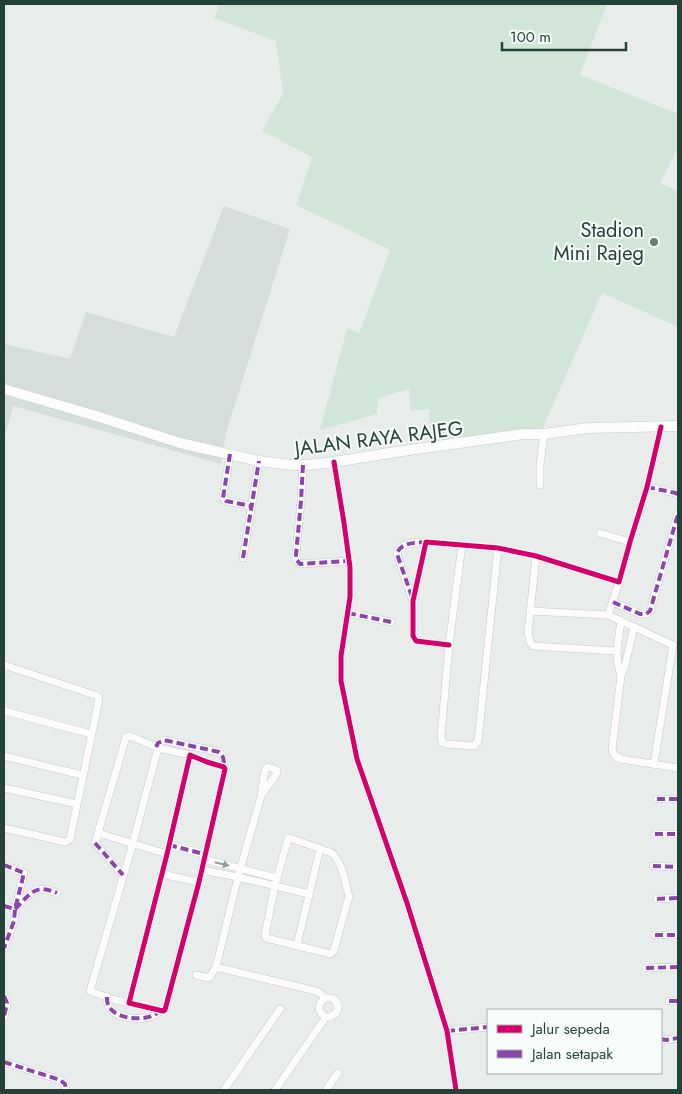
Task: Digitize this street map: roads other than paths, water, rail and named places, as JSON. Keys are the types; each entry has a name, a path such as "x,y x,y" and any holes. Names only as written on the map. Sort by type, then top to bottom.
{"main road":[{"name":"JALAN RAYA RAJEG","path":"4,389 93,414 180,443 280,464 303,465 334,462 523,434 544,434 588,428 678,426"}],"street":[{"path":"608,615 647,487 661,427"},
{"path":"540,485 540,464 544,434"},
{"path":"230,454 223,498 226,501 251,506"},
{"path":"243,558 259,461"},
{"path":"334,462 349,561 350,588 341,681 357,759 407,903 447,1031 456,1090"},
{"path":"303,465 296,559 300,564 349,561"},
{"path":"647,487 678,495"},
{"path":"613,602 640,614 646,614 650,611 678,514"},
{"path":"600,533 630,542"},
{"path":"413,601 397,554 401,547 410,543 426,542 498,548 536,556 619,582"},
{"path":"426,542 413,601 412,632 416,640 448,645"},
{"path":"462,545 448,645 441,739 446,744 474,746 478,741 498,548"},
{"path":"536,556 528,633 533,646 616,651"},
{"path":"531,611 608,615 673,646 654,764"},
{"path":"348,613 391,622"},
{"path":"620,621 616,651 617,664 621,676"},
{"path":"634,627 626,666 621,676 612,750 614,756 621,759 678,768"},
{"path":"4,664 98,696 70,839 68,841 4,828"},
{"path":"4,711 91,734"},
{"path":"123,875 95,843 126,737 130,736 157,747 190,755 224,767"},
{"path":"164,740 218,752 222,754 224,759 224,767 225,773 199,882 166,1008 160,1010 90,991 158,743 164,740"},
{"path":"129,1003 190,755"},
{"path":"4,756 82,775"},
{"path":"4,788 77,804"},
{"path":"196,975 209,978 216,967 240,868 261,796"},
{"path":"657,799 678,799"},
{"path":"98,833 167,854"},
{"path":"655,834 678,834"},
{"path":"290,838 320,849 334,855 343,871 349,896 331,954 266,938 265,935 276,882 288,839 290,838"},
{"path":"169,846 240,868 309,894"},
{"path":"297,945 320,849"},
{"path":"4,865 24,873 14,921 4,948"},
{"path":"653,866 678,866"},
{"path":"201,870 276,882"},
{"path":"162,874 199,882"},
{"path":"15,909 35,890 41,888 57,893"},
{"path":"657,898 678,898"},
{"path":"4,906 15,909"},
{"path":"655,935 678,935"},
{"path":"216,967 316,991 324,998 332,998 337,1003 338,1010 333,1016 326,1017 322,1015 319,1008 324,998"},
{"path":"646,968 678,967"},
{"path":"4,996 7,1003 4,1017"},
{"path":"108,997 107,1004 110,1010 125,1017 149,1017 155,1015 160,1010"},
{"path":"669,1001 678,1001"},
{"path":"224,1090 280,1009"},
{"path":"275,1090 326,1017"},
{"path":"447,1031 487,1027"},
{"path":"662,1039 678,1038"},
{"path":"4,1062 60,1080 65,1084 66,1090"},
{"path":"326,1090 338,1073"}],"place":[{"name":"Stadion Mini Rajeg","path":"654,242"}]}
